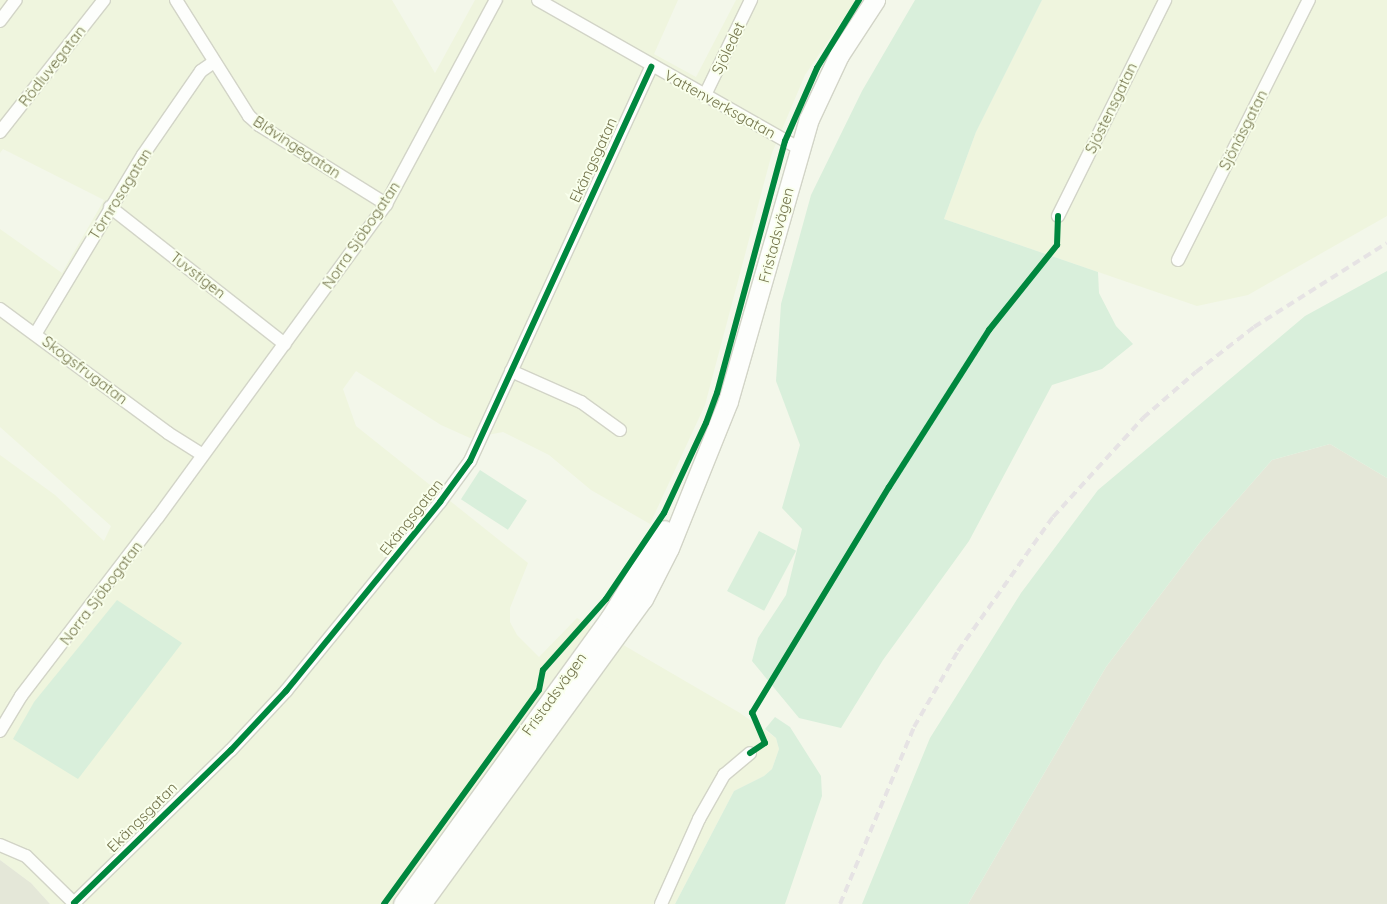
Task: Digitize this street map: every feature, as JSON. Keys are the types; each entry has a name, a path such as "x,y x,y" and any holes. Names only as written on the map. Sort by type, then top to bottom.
{"street":[{"path":"0,21 16,0"},
{"name":"Rödluvegatan","path":"0,132 104,0"},
{"name":"Blåvingegatan","path":"176,0 249,116 258,125 386,204"},
{"name":"Norra Sjöbogatan","path":"0,731 21,696 94,604 386,204 496,0"},
{"name":"Vattenverksgatan","path":"538,0 651,67 799,148"},
{"name":"Sjöledet","path":"705,95 751,0"},
{"name":"Fristadsvägen","path":"421,904 643,599 680,523 728,401 799,148 826,79 857,24 875,0"},
{"name":"Sjöstensgatan","path":"1058,216 1165,0"},
{"name":"Sjönäsgatan","path":"1178,260 1309,0"},
{"name":"Törnrosagatan","path":"36,333 110,207 201,71 214,62"},
{"name":"Ekängsgatan","path":"74,904 177,799 231,750 337,630 470,461 651,67"},
{"name":"Tuvstigen","path":"110,207 285,344"},
{"name":"Skogsfrugatan","path":"0,309 36,333 168,433 204,454"},
{"path":"511,371 580,402 620,430"},
{"name":"Fristadsvägen","path":"403,904 610,618 644,566 689,485 696,479"},
{"path":"661,904 699,819 724,775 750,753"},
{"path":"0,845 26,856 74,904"}],"shaded area":[{"path":"0,0 392,0 435,73 475,0 678,0 654,54 696,77 736,0 856,0 805,75 772,153 705,405 650,524 591,490 549,455 503,432 470,438 441,425 356,371 343,389 356,426 528,563 510,608 510,622 517,635 539,657 577,618 740,713 776,738 779,749 772,769 764,776 734,791 675,904 50,904 31,883 0,860 0,455 55,495 104,541 111,526 0,427 0,229 62,273 104,200 3,149 0,153"},
{"path":"915,0 1042,0 976,132 944,219 1098,272 1099,293 1116,326 1133,344 1102,369 1052,385 969,541 883,660 841,728 799,718 752,661 758,638 786,595 802,529 782,508 800,445 776,381 781,304 811,195 862,91"},
{"path":"1042,0 1387,0 1387,216 1248,295 1197,306 944,219 976,132"},
{"path":"1387,271 1387,478 1330,444 1272,460 1201,541 1106,667 968,904 862,904 930,738 1021,593 1098,490 1305,316"},
{"path":"1330,444 1387,478 1387,904 968,904 1106,667 1201,541 1272,460"},
{"path":"480,470 527,500 508,530 461,499"},
{"path":"759,531 796,551 764,611 727,591"},
{"path":"117,600 182,643 78,779 13,739 34,702"},
{"path":"775,717 790,727 821,776 822,796 785,904 675,904 734,791 764,776 772,769 779,749 776,738 765,729"},
{"path":"0,860 31,883 50,904 0,904"}],"railway":[{"path":"840,904 914,727 958,651 1053,517 1143,418 1196,372 1254,327 1387,243"}],"cycle path":[{"path":"384,904 539,690 543,670 606,599 664,513 706,423 717,393 785,141 817,68 859,0"},
{"path":"74,903 231,750 286,691 440,502 470,461 651,67"},
{"path":"750,753 765,743 752,713 889,487 989,330 1057,245 1058,216"}]}
